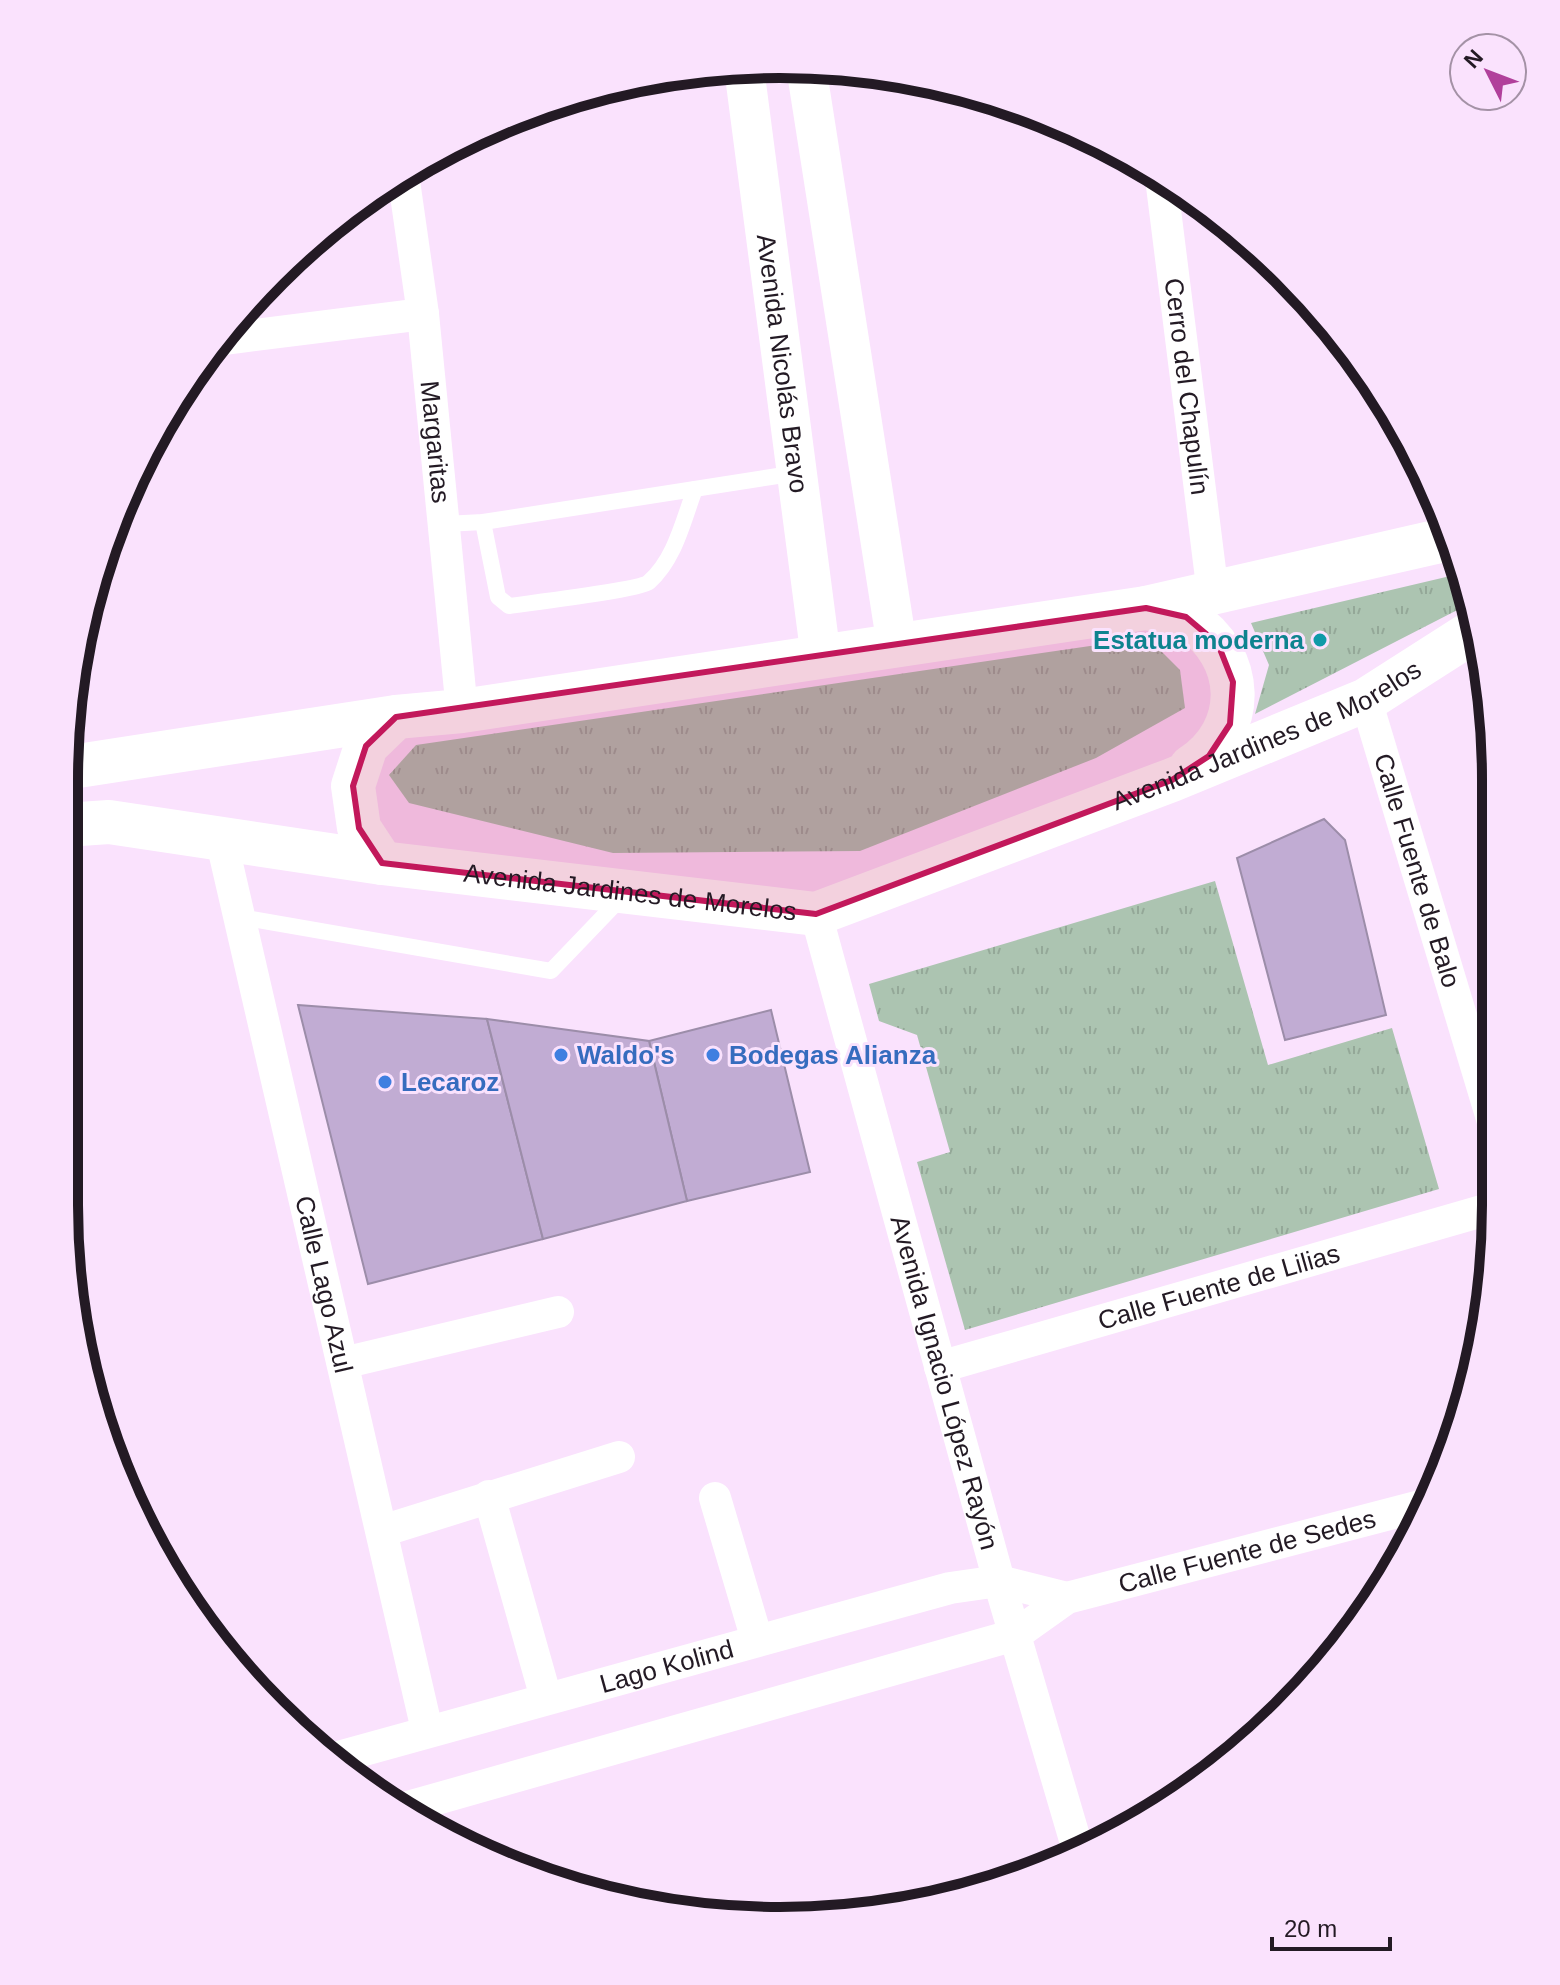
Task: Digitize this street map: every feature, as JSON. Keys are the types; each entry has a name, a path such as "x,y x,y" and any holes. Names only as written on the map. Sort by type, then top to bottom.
{"main road":[{"path":"79,766 1146,608 1440,541"},
{"path":"1146,608 1186,617 1218,644 1233,682 1230,724 1209,756 1172,780"},
{"name":"Avenida Jardines de Morelos","path":"78,824 109,822 382,863 816,914 1172,780 1366,700 1467,635"},
{"path":"382,863 359,828 353,786 366,746 396,717"}],"street":[{"name":"Avenida Nicolás Bravo","path":"746,79 821,658"},
{"path":"808,79 897,646"},
{"name":"Margaritas","path":"405,187 423,314 462,711"},
{"name":"Cerro del Chapulín","path":"1163,192 1213,594"},
{"path":"235,338 423,314"},
{"name":"Calle Fuente de Balo","path":"1366,700 1482,1085"},
{"name":"Calle Lago Azul","path":"221,838 427,1730"},
{"name":"Avenida Ignacio López Rayón","path":"816,914 999,1581 1076,1842"},
{"name":"Calle Fuente de Lilias","path":"940,1367 1482,1211"},
{"path":"343,1363 558,1312"},
{"path":"382,1531 619,1457"},
{"path":"489,1496 546,1698"},
{"path":"715,1498 757,1640"},
{"name":"Calle Fuente de Sedes","path":"1015,1635 1067,1598 1413,1508"},
{"name":"Calle Fuente de Sedes","path":"999,1581 1067,1598"},
{"name":"Lago Kolind","path":"344,1755 950,1588 999,1581"},
{"path":"416,1805 1015,1635"}],"lane":[{"path":"445,524 483,522 797,473"},
{"path":"483,522 498,597 509,606 646,585 663,567 675,545 695,489"},
{"path":"240,917 551,971 628,891"}],"highlighted area":[{"path":"1146,608 1186,617 1218,644 1233,682 1230,724 1209,756 1172,780 816,914 382,863 359,828 353,786 366,746 396,717"}],"green space":[{"path":"1451,576 1461,608 1255,714 1269,665 1251,623"},
{"path":"1152,642 1180,670 1185,708 1096,758 860,851 613,853 409,803 389,775 416,745 1090,646"},
{"path":"1215,881 1268,1065 1392,1028 1439,1189 965,1330 917,1162 950,1152 917,1035 879,1021 869,984"}],"building":[{"path":"1324,819 1345,840 1386,1015 1285,1040 1237,858"},
{"path":"298,1005 487,1019 543,1239 368,1284"},
{"path":"771,1010 810,1172 687,1201 649,1041"},
{"path":"487,1019 649,1041 687,1201 543,1239"}],"place":[{"name":"Estatua moderna","path":"1320,640"},
{"name":"Waldo's","path":"561,1055"},
{"name":"Bodegas Alianza","path":"713,1055"},
{"name":"Lecaroz","path":"385,1082"}]}
